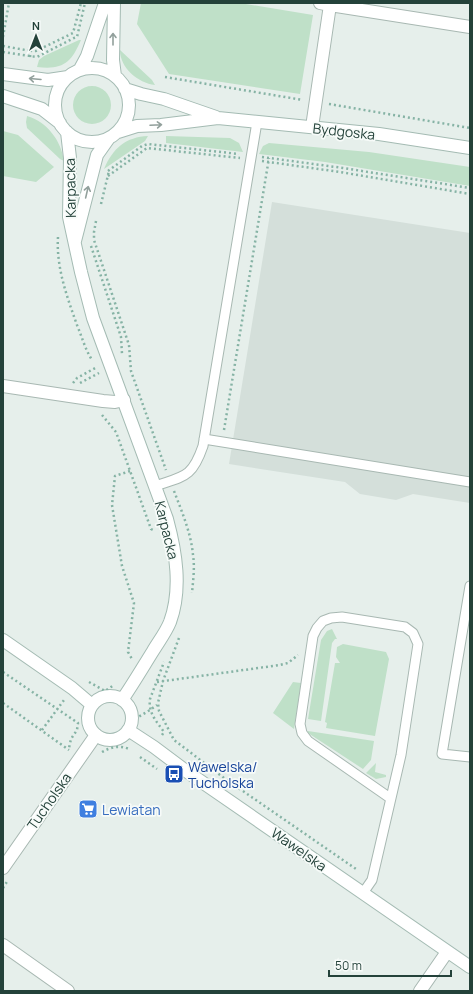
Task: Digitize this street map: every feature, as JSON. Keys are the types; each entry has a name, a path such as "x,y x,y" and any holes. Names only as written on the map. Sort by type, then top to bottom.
{"street":[{"path":"80,70 87,56 105,3"},
{"path":"114,3 113,60 115,76"},
{"path":"312,127 325,4 470,27"},
{"path":"3,74 48,80 68,77 80,70 97,68 107,71 115,76 125,89 129,102 129,112 125,123 114,135 98,142 87,142 76,139 42,109 3,96"},
{"path":"63,128 56,112 55,103 59,89 68,77"},
{"name":"Bydgoska","path":"125,89 164,99 218,118"},
{"name":"Bydgoska","path":"114,135 137,126 162,125 218,118 379,134 470,148"},
{"name":"Karpacka","path":"63,128 70,158 69,217 80,272 93,318 155,486 172,539 176,560 176,586 173,611 165,632 122,700"},
{"name":"Karpacka","path":"75,244 90,177 97,155 114,135"},
{"path":"3,386 103,401 115,402 124,400"},
{"path":"3,640 72,688 92,705"},
{"path":"110,696 122,700 131,710 130,726 123,736 110,740 103,739 96,735 92,730 88,718 92,705 97,700 110,696"},
{"name":"Wawelska","path":"130,726 154,747 186,771 470,967"},
{"name":"Tucholska","path":"7,872 96,735"},
{"path":"3,946 66,990"},
{"path":"420,991 447,952"}],"lane":[{"path":"155,486 180,478 187,474 196,464 204,439 257,122"},
{"path":"204,439 470,482"},
{"path":"470,586 442,754 470,758"},
{"path":"363,893 372,880 401,755 418,649 416,637 412,631 405,626 335,617 326,620 317,628 312,636 300,724 302,733 308,741 390,798"}],"path":[{"path":"3,37 9,3"},
{"path":"3,46 36,52 73,33 81,3"},
{"path":"3,52 37,58 77,37 85,3"},
{"path":"74,29 79,30"},
{"path":"30,57 31,51"},
{"path":"165,77 306,100"},
{"path":"324,103 470,128"},
{"path":"104,172 109,171 145,144 151,143 243,154"},
{"path":"160,144 160,149"},
{"path":"102,180 147,148 244,159"},
{"path":"258,156 470,188"},
{"path":"222,442 269,158"},
{"path":"257,160 470,193"},
{"path":"99,210 109,171"},
{"path":"97,217 94,240 128,345 131,371 168,474"},
{"path":"90,241 120,337 122,357"},
{"path":"72,387 74,380 101,364"},
{"path":"98,410 116,432 151,529 161,534"},
{"path":"158,461 164,475"},
{"path":"130,471 115,476 112,505 122,566 134,602 128,652 132,660"},
{"path":"157,682 280,665 288,663 303,650 311,649"},
{"path":"129,665 136,655"},
{"path":"3,672 78,723 77,730 64,754"},
{"path":"165,676 158,703 158,711 177,744 372,880"},
{"path":"42,730 81,677 105,691 116,682"},
{"path":"3,703 80,758"},
{"path":"130,726 138,717 158,703"},
{"path":"99,757 102,752 111,748 124,747 133,751"},
{"path":"137,754 159,770"},
{"path":"3,888 7,872"}],"shaded area":[{"path":"272,202 470,233 470,503 413,494 396,500 360,494 345,482 229,464"}],"green space":[{"path":"141,3 240,3 313,15 300,94 169,74 137,24"},
{"path":"81,40 74,54 65,63 60,66 46,68 37,67 39,60 44,56"},
{"path":"120,50 152,80 155,85 142,81 131,74 123,63"},
{"path":"88,86 96,86 106,91 110,98 110,112 106,119 96,124 88,124 78,119 76,116 73,109 73,101 78,91 81,89"},
{"path":"27,116 47,127 52,133 60,146 64,161 27,128"},
{"path":"3,131 18,135 54,167 36,182 3,176"},
{"path":"148,136 145,141 104,169 112,155 121,145 133,139"},
{"path":"166,136 230,138 239,143 243,152 166,143"},
{"path":"269,143 369,152 470,167 470,186 325,162 259,154 263,146"},
{"path":"332,629 337,639 335,639 332,643 321,721 308,719 321,640 327,631"},
{"path":"343,644 386,652 389,659 375,736 326,728 327,723 325,722 335,663 340,663 336,657 337,647"},
{"path":"293,682 301,683 294,729 273,713"},
{"path":"308,731 374,741 371,760 363,769 308,733"},
{"path":"376,763 375,772 386,775 386,777 376,779 366,773"}],"place":[{"name":"Wawelska/ Tucholska","path":"174,774"},
{"name":"Lewiatan","path":"88,809"}]}
